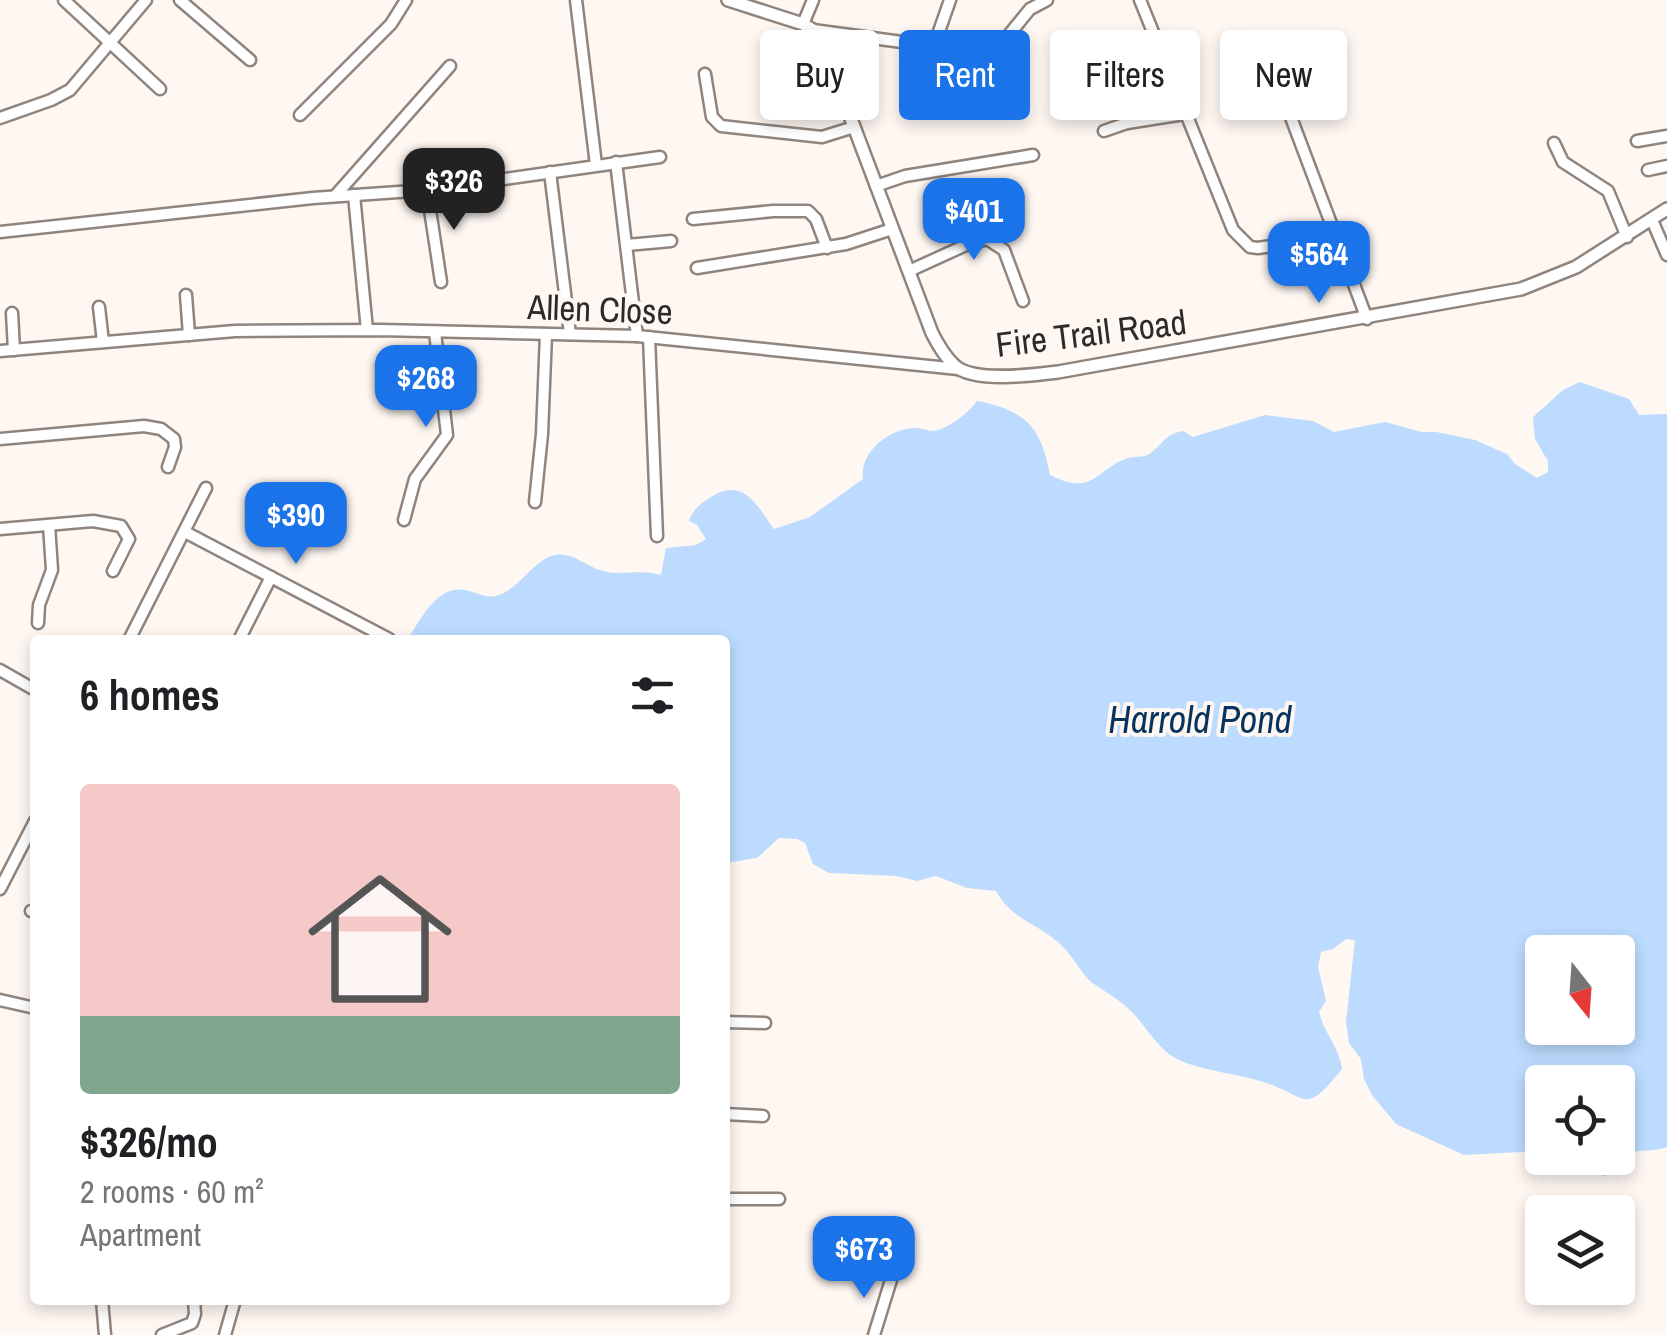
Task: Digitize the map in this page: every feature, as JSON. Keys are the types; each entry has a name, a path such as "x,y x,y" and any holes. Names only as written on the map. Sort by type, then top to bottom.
{"street":[{"path":"64,0 160,89"},
{"path":"0,118 62,96 146,0"},
{"path":"180,0 250,60"},
{"path":"300,115 390,24 406,0"},
{"path":"576,0 596,165"},
{"path":"728,0 808,27 899,41"},
{"path":"808,27 813,0"},
{"path":"940,30 950,0"},
{"path":"1013,30 1030,10 1047,0"},
{"path":"1140,0 1152,30"},
{"name":"Fire Trail Road","path":"808,27 822,42 932,333 958,369 975,374 1023,376 1058,372 1366,319 1539,284 1627,237 1667,209"},
{"path":"335,196 450,66"},
{"path":"705,74 712,116 722,126 822,137 854,127"},
{"path":"1104,131 1146,120"},
{"path":"1186,120 1232,230 1240,240 1258,248 1335,236"},
{"path":"1291,120 1366,319"},
{"path":"1636,141 1667,136"},
{"path":"1554,142 1563,162 1612,196 1627,237"},
{"path":"876,186 906,176 1033,155"},
{"path":"0,232 335,196 428,190 660,157"},
{"path":"616,162 643,336 657,536"},
{"path":"1648,170 1667,166"},
{"path":"550,172 570,334"},
{"path":"428,190 441,282"},
{"path":"354,196 367,330"},
{"path":"692,220 808,211 816,219 827,248"},
{"path":"1652,220 1667,255"},
{"path":"697,268 827,248 892,229"},
{"path":"908,271 966,244 987,239 1004,250 1024,300"},
{"path":"628,245 671,242"},
{"path":"186,295 190,335"},
{"path":"100,307 103,342"},
{"path":"12,313 14,350"},
{"name":"Allen Close","path":"0,351 235,331 367,330 643,336 958,369"},
{"path":"404,520 415,479 448,435 436,332"},
{"path":"535,502 546,334"},
{"path":"0,439 151,426 174,439 176,447 168,467"},
{"path":"132,635 206,488"},
{"path":"0,529 104,521 121,526 129,539 114,571"},
{"path":"38,623 38,605 52,565 48,525"},
{"path":"185,532 382,635"},
{"path":"242,635 271,577"},
{"path":"0,670 30,687"},
{"path":"0,888 30,831"},
{"path":"0,1000 30,1007"},
{"path":"730,1022 765,1023"},
{"path":"730,1114 763,1116"},
{"path":"730,1200 779,1199"},
{"path":"874,1335 891,1280"},
{"path":"102,1305 105,1335"},
{"path":"162,1335 192,1323 195,1305"},
{"path":"226,1335 234,1305"}],"water":[{"name":"Harrold Pond","path":"1580,382 1629,399 1639,415 1667,414 1667,1147 1656,1150 1635,1152 1635,1065 1525,1065 1525,1152 1464,1155 1396,1124 1372,1095 1361,1059 1349,1043 1346,1022 1355,940 1346,939 1321,952 1318,967 1326,1001 1319,1012 1342,1069 1319,1094 1304,1099 1260,1081 1198,1067 1172,1056 1127,1007 1090,981 1060,944 1017,915 996,891 967,888 936,876 917,881 897,876 829,873 813,864 805,843 797,839 779,838 757,858 730,862 730,635 410,635 439,597 458,590 499,595 551,556 568,556 607,572 661,575 666,548 696,545 706,539 697,525 689,521 700,505 722,492 732,490 748,496 774,529 810,517 863,479 866,460 885,438 904,429 943,428 977,401 1020,416 1036,433 1050,475 1076,483 1093,479 1128,458 1149,455 1177,432 1193,437 1265,415 1313,421 1334,432 1385,422 1475,440 1507,454 1537,478 1548,472 1548,461 1535,439 1533,417 1563,390"}]}
